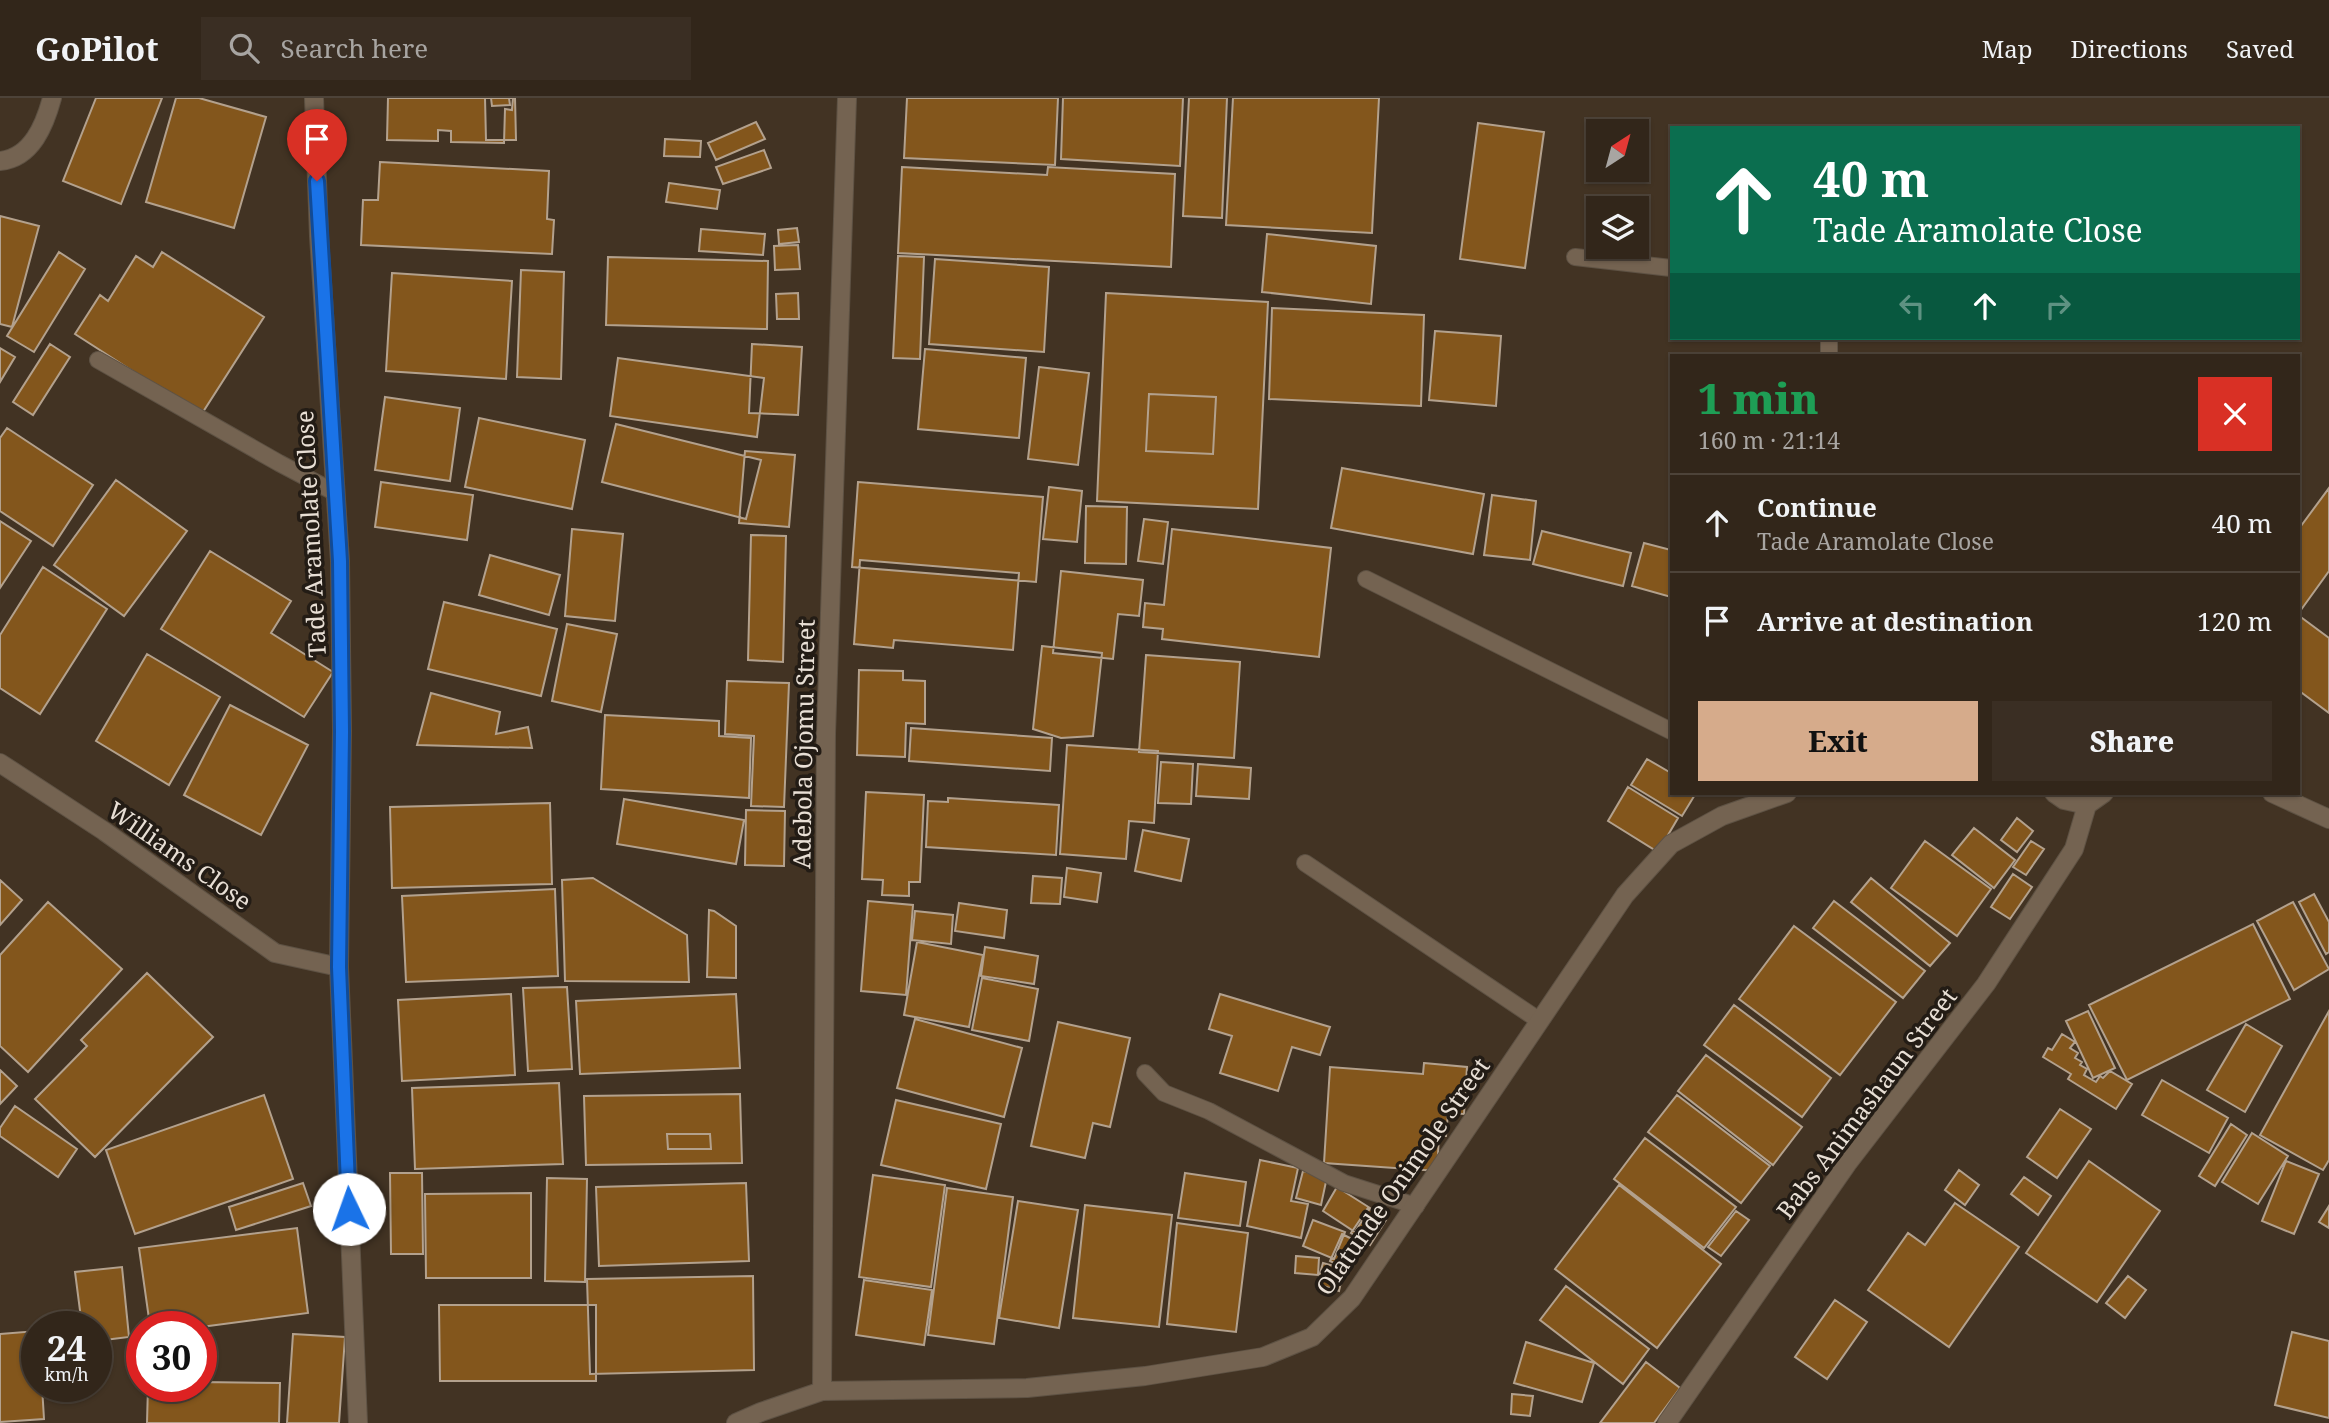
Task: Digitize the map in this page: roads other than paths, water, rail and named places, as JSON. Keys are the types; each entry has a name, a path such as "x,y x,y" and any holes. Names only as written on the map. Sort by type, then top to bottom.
{"street":[{"path":"0,161 8,160 29,148 46,121 52,98"},
{"name":"Tade Aramolate Close","path":"314,98 319,236 340,561 342,732 339,967 358,1423"},
{"name":"Adebola Ojomu Street","path":"822,1391 826,734 847,98"},
{"name":"Williams Close","path":"0,763 104,831 275,953 339,967"},
{"name":"Olatunde Onimole Street","path":"736,1423 822,1391 1027,1388 1145,1376 1263,1357 1312,1337 1352,1297 1625,895 1671,845 1722,816 1773,795"},
{"path":"2057,795 2064,800 2087,805 2101,795"},
{"path":"2276,795 2329,819"},
{"name":"Babs Animashaun Street","path":"1667,1423 1847,1164 1986,984 2074,849 2087,805"}],"lane":[{"path":"1575,257 1670,268"},
{"path":"98,359 334,492"},
{"path":"1366,579 1670,731"},
{"path":"1306,863 1541,1021"},
{"path":"1145,1073 1164,1093 1209,1111 1344,1183 1416,1206"}]}
